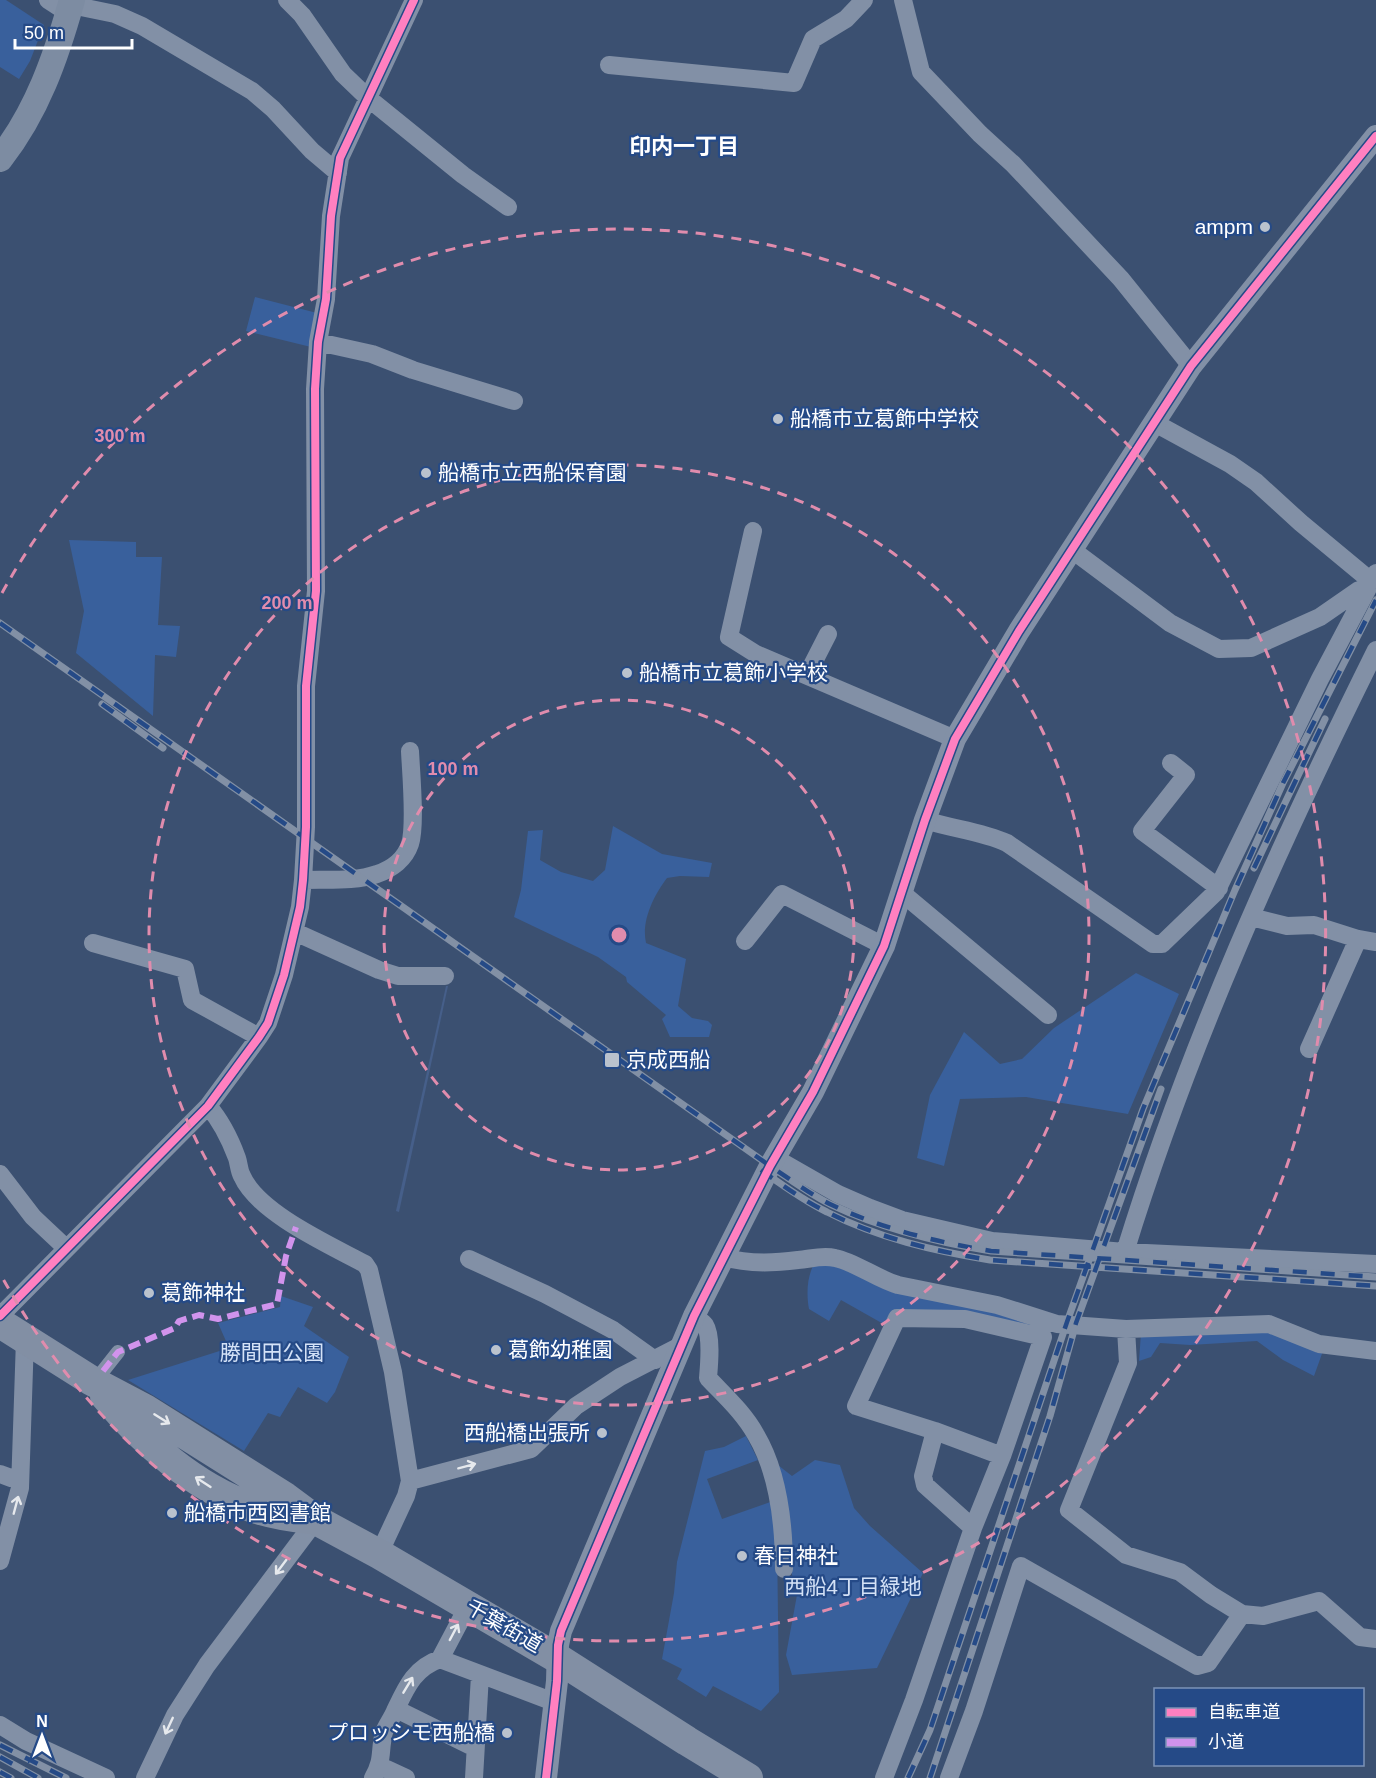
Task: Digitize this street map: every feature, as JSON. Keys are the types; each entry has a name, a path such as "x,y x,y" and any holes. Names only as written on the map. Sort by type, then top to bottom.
{"highway":[{"name":"千葉街道","path":"0,1323 25,1339 98,1376 119,1413 153,1446 175,1464 220,1494 251,1507 279,1515 316,1520 379,1554 557,1658 748,1778"}],"main road":[{"path":"0,159 11,131 36,102 49,72 65,4"}],"street":[{"path":"287,0 302,15 343,74 368,98 463,175 508,207"},
{"path":"0,1316 208,1106 268,1023 284,975 295,932 303,880 306,827 306,686 316,591 315,389 318,342 326,299 332,216 340,158 414,0"},
{"path":"609,65 794,83 813,39 846,19 864,0"},
{"path":"903,0 921,72 980,134 1013,164 1121,279 1191,366"},
{"path":"65,4 115,14 142,26 252,91 273,109 312,151 338,173"},
{"path":"546,1778 561,1630 694,1316 775,1158 813,1092 884,946 925,820 955,739 1019,631 1191,366 1376,136"},
{"path":"318,342 372,354 413,370 514,401"},
{"path":"1153,422 1230,464 1256,482 1371,582"},
{"path":"753,531 729,637 756,654 955,739"},
{"path":"1071,549 1170,623 1219,649 1251,648 1320,617 1371,582"},
{"path":"925,820 990,835 1007,843 1153,944 1162,944 1218,888 1320,679 1371,582"},
{"path":"807,675 828,634"},
{"path":"1125,1252 1157,1151 1218,991 1326,751 1376,650"},
{"path":"303,880 375,875 403,859 411,843 410,751"},
{"path":"1171,763 1186,775 1142,831 1218,888"},
{"path":"902,892 1048,1015"},
{"path":"745,941 782,894 884,946"},
{"path":"1251,917 1287,926 1314,926 1367,940 1309,1049"},
{"path":"295,932 379,970 398,976 445,976"},
{"path":"93,943 185,969 192,1000 259,1037"},
{"path":"208,1106 220,1120 242,1176 256,1196 285,1220 365,1264 369,1270 393,1372 410,1481 406,1496 379,1554"},
{"path":"775,1158 838,1194 902,1220 992,1241 1125,1252 1376,1264"},
{"path":"0,1174 33,1217 66,1248"},
{"path":"724,1257 740,1261 797,1260 821,1256 837,1258 882,1280 898,1285 997,1305 1057,1324 1126,1329 1269,1324 1318,1344 1376,1351"},
{"path":"469,1259 545,1294 613,1330 655,1360"},
{"path":"694,1316 705,1324 709,1355 708,1378 743,1417 756,1435 769,1462 778,1499 784,1569"},
{"path":"884,1778 973,1528 1002,1456 1043,1338 965,1319 897,1318 856,1406 935,1431 1002,1456"},
{"path":"1126,1329 1128,1363 1069,1510 1126,1555 1180,1572 1242,1614 1263,1616 1319,1601 1360,1637 1376,1639"},
{"path":"0,1562 18,1500 25,1339"},
{"path":"410,1481 531,1449 576,1406 620,1377 682,1345"},
{"path":"98,1376 118,1352"},
{"path":"935,1431 923,1476 926,1485 973,1528"},
{"path":"0,1474 20,1478"},
{"path":"145,1778 175,1715 207,1665 316,1520"},
{"path":"950,1778 1022,1566 1197,1665 1208,1663 1242,1614"},
{"path":"440,1659 468,1606"},
{"path":"406,1778 377,1772 384,1732 405,1689 416,1672 428,1663 440,1659 554,1702"},
{"path":"474,1778 480,1675"},
{"path":"396,1709 475,1748"},
{"path":"0,1725 26,1741 106,1778"}],"green space":[{"path":"0,0 6,0 44,25 30,61 19,79 0,67"},
{"path":"255,297 317,313 311,347 246,331"},
{"path":"69,540 136,542 136,557 162,557 158,625 180,626 176,657 155,655 153,716 76,653 84,611"},
{"path":"613,826 662,854 712,863 709,877 667,878 650,909 645,926 646,943 686,959 678,1006 692,1018 708,1021 712,1025 709,1037 670,1037 662,1019 666,1015 627,982 626,977 598,957 514,917 521,890 528,831 543,830 540,860 561,872 593,881 605,870"},
{"path":"1136,973 1179,994 1128,1114 1026,1097 960,1099 944,1166 917,1158 930,1095 964,1032 1000,1064 1022,1059 1054,1028"},
{"path":"817,1260 1026,1320 1046,1335 964,1315 887,1326 841,1300 829,1321 809,1309 808,1283 811,1270"},
{"name":"勝間田公園","path":"281,1296 313,1307 304,1326 349,1357 335,1392 327,1403 298,1387 280,1417 268,1413 244,1451 128,1380 229,1348 218,1323 280,1307"},
{"path":"1264,1329 1323,1351 1314,1376 1283,1360 1257,1341 1190,1345 1160,1343 1151,1357 1139,1361 1141,1333"},
{"path":"746,1436 758,1460 707,1479 722,1519 773,1501 777,1541 779,1692 761,1711 713,1686 706,1697 677,1679 682,1669 662,1659 677,1562 705,1451 724,1447"},
{"name":"西船4丁目緑地","path":"769,1458 792,1476 815,1460 840,1465 854,1508 870,1526 923,1573 877,1668 792,1675 786,1655 797,1595"}],"shaded area":[{"path":"446,986 448,986 399,1212 396,1211"}],"railway":[{"path":"908,1778 930,1730 1067,1322 1143,1109 1235,890 1283,783 1376,600"},
{"path":"0,623 770,1166 832,1205 910,1234 991,1251 1376,1277"},
{"path":"102,704 163,748"},
{"path":"1254,868 1325,719"},
{"path":"930,1778 1050,1416 1076,1323 1161,1089"},
{"path":"761,1170 810,1203 866,1229 927,1248 990,1260 1376,1286"},
{"path":"0,1745 66,1778"},
{"path":"0,1757 38,1778"},
{"path":"0,1772 11,1778"}],"marked path":[{"path":"103,1371 118,1352 175,1328 179,1321 199,1315 218,1319 277,1304 286,1256 296,1227"}],"cycle path":[{"path":"0,1316 208,1106 268,1023 284,975 300,907 303,880 306,827 306,686 316,591 315,389 318,342 326,299 331,216 340,158 414,0"},
{"path":"546,1778 561,1631 694,1316 770,1166 813,1092 884,946 925,820 955,739 1019,631 1191,366 1376,136"}],"place":[{"name":"ampm","path":"1265,227"},
{"name":"船橋市立葛飾中学校","path":"778,419"},
{"name":"船橋市立西船保育園","path":"426,473"},
{"name":"船橋市立葛飾小学校","path":"627,673"},
{"name":"京成西船","path":"612,1060"},
{"name":"葛飾神社","path":"149,1293"},
{"name":"葛飾幼稚園","path":"496,1350"},
{"name":"西船橋出張所","path":"602,1433"},
{"name":"船橋市西図書館","path":"172,1513"},
{"name":"春日神社","path":"742,1556"},
{"name":"プロッシモ西船橋","path":"507,1733"}],"district":[{"name":"印内一丁目","path":"684,146"}]}
